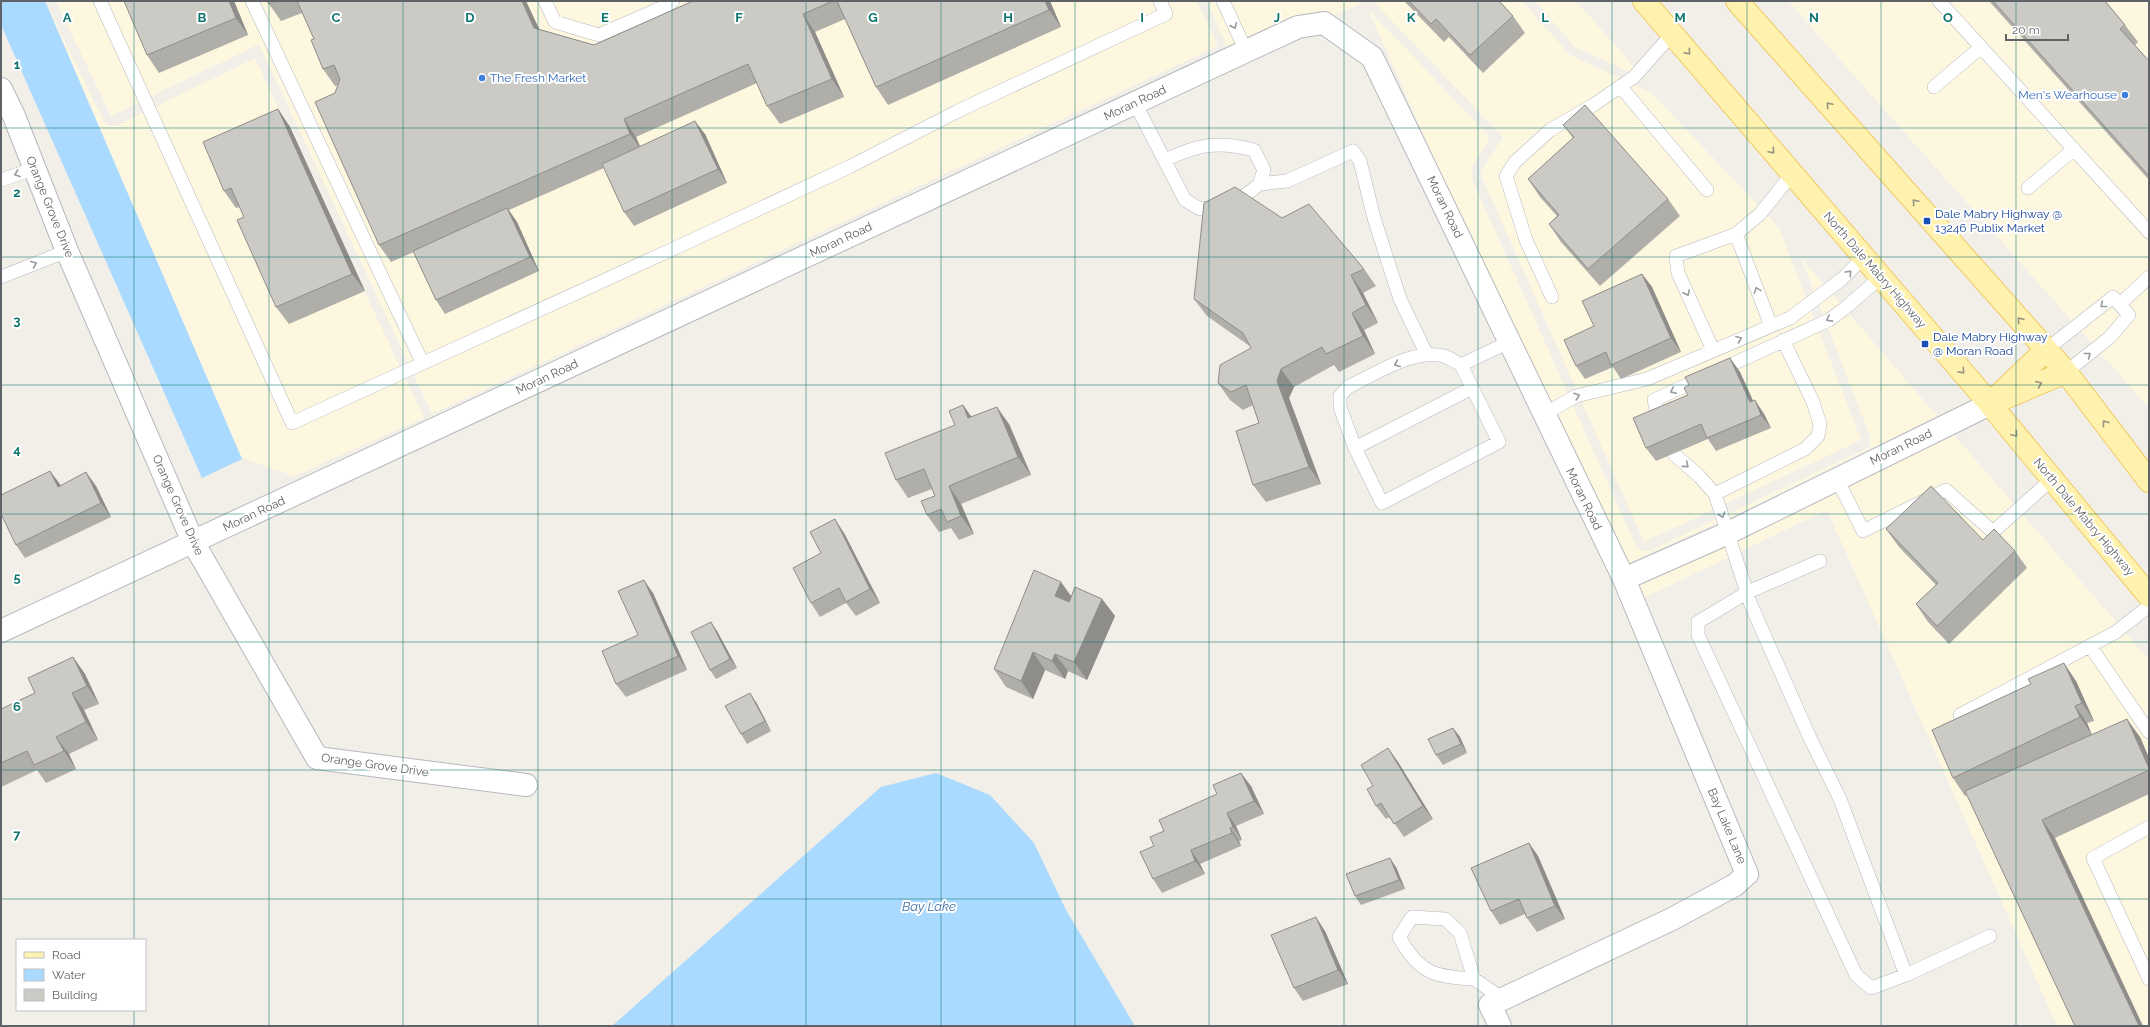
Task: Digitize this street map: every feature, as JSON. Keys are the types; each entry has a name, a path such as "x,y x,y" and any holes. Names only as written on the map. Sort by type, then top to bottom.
{"main road":[{"name":"North Dale Mabry Highway","path":"1644,1 1990,404 2149,596"},
{"path":"1738,1 2066,372 2149,481"},
{"path":"1990,404 2046,350"},
{"path":"1990,404 2066,372"}],"street":[{"name":"Moran Road","path":"1,631 1298,27 1324,23 1372,57 1543,415 1624,579 1728,532 1990,404"},
{"name":"Orange Grove Drive","path":"1,89 7,119 33,169 193,542 317,758 526,784"},
{"name":"Bay Lake Lane","path":"1500,1026 1490,1005 1672,919 1735,885 1747,874 1624,579"}],"lane":[{"path":"100,1 292,422 686,243 849,167 958,111 1166,14 1160,1"},
{"path":"252,1 422,362"},
{"path":"545,1 555,22 599,35 668,5 673,1"},
{"path":"1223,1 1246,51"},
{"path":"1939,1 2149,232"},
{"path":"1552,296 1526,240 1506,176 1515,162 1550,130 1592,106 1634,77 1672,34"},
{"path":"1934,87 1981,47"},
{"path":"1620,86 1707,190"},
{"path":"1135,103 1185,200 1200,210 1216,207 1236,199 1259,184 1287,181 1353,151 1360,161 1374,218 1400,299 1427,355"},
{"path":"1165,160 1183,151 1208,146 1227,144 1254,150 1264,170 1259,184"},
{"path":"2028,188 2074,149"},
{"path":"1,180 33,169"},
{"path":"1713,350 1678,273 1676,256 1736,234 1760,214 1792,174"},
{"path":"1736,234 1771,326"},
{"path":"1,277 67,251"},
{"path":"1543,415 1576,396 1646,379 1790,318 1836,284 1864,257"},
{"path":"1661,424 1654,400 1829,320 1881,277"},
{"path":"2120,304 2149,277"},
{"path":"2046,350 2113,297 2120,304 2129,315 2109,338 2066,372"},
{"path":"1715,494 1805,449 1818,436 1820,424 1813,402 1783,340"},
{"path":"1461,365 1509,342"},
{"path":"1427,355 1446,356 1461,365 1499,442 1382,503 1355,448 1340,407 1340,396 1348,387 1414,357 1427,355"},
{"path":"1355,448 1472,388"},
{"path":"1674,454 1699,476 1715,494 1751,605 1810,738 1840,799 1906,975"},
{"path":"1837,479 1862,531 1946,490 1993,532 2052,479"},
{"path":"1820,561 1748,592 1698,622 1698,635 1856,975 1871,988 1906,975 1990,936"},
{"path":"1960,715 2116,632 2149,606"},
{"path":"2090,646 2149,732"},
{"path":"2149,827 2093,858 2149,979"},
{"path":"1474,979 1460,933 1445,919 1412,916 1399,937 1408,954 1427,972 1451,978 1474,979 1503,999"}],"shaded area":[{"path":"45,1 103,120 107,125 116,126 255,58 424,418 294,476 242,458"},
{"path":"56,1 1197,1 1218,46 432,414 259,44 111,116"},
{"path":"1207,1 1362,1 1363,3 1333,16 1321,11 1296,15 1227,47"},
{"path":"1373,1 1522,1 1570,55 1652,93 1779,228 1861,440 1644,542 1480,173 1503,137"},
{"path":"1535,1 1576,1 1645,79 1575,47"},
{"path":"1788,1 2149,1 2149,408"},
{"path":"1368,9 1490,137 1472,167 1471,177 1636,546 1640,550 1649,551 1866,449 1870,445 1870,436 1801,258 1937,416 1731,517 1628,563 1442,176"},
{"path":"1954,435 2149,660 2149,1026 2057,1026 1827,510 1644,598 1638,585 1741,539"}],"water":[{"path":"1,1 45,1 242,459 202,478 1,25"},
{"name":"Bay Lake","path":"936,773 990,795 1034,843 1066,910 1135,1026 612,1026 881,787"}],"building":[{"path":"124,1 229,1 236,18 147,55"},
{"path":"267,1 275,1 269,4"},
{"path":"297,1 522,1 534,28 594,45 693,1 833,1 803,14 832,79 767,106 748,64 624,119 630,134 379,245 315,102 335,93 340,79 334,65 323,69 311,40 314,39"},
{"path":"837,1 1045,1 1049,10 876,87"},
{"path":"1409,1 1499,1 1513,16 1470,55 1436,19 1431,24"},
{"path":"1993,1 2105,1 2125,25 2120,29 2149,61 2149,176"},
{"path":"1585,105 1668,199 1588,269 1549,224 1559,215 1528,179 1574,137 1563,125"},
{"path":"278,109 352,274 276,307 237,220 244,217 231,188 224,191 203,142"},
{"path":"695,121 718,169 624,212 602,164"},
{"path":"1235,187 1282,218 1309,204 1364,269 1351,275 1366,305 1352,313 1363,336 1326,354 1322,347 1281,369 1277,381 1309,467 1253,485 1236,431 1259,423 1246,385 1231,392 1218,383 1220,365 1251,348 1243,333 1194,299 1204,203"},
{"path":"507,208 530,257 436,300 413,251"},
{"path":"1642,274 1671,338 1611,365 1606,352 1576,366 1564,340 1594,326 1582,301"},
{"path":"1730,358 1750,402 1755,400 1761,415 1707,438 1701,424 1646,448 1633,418 1688,395 1684,388 1689,385 1685,377"},
{"path":"963,405 968,418 997,407 1018,457 949,486 961,516 947,522 941,509 927,515 921,501 935,496 924,469 896,480 885,453 955,425 949,411"},
{"path":"50,471 58,487 86,472 101,503 16,545 1,514 1,495"},
{"path":"1931,486 1983,540 1994,529 2015,551 1937,626 1916,604 1938,583 1886,529"},
{"path":"835,519 870,589 846,602 839,588 811,603 793,568 821,553 810,532"},
{"path":"1034,570 1061,582 1055,596 1069,602 1075,587 1102,599 1074,662 1055,654 1052,661 1033,652 1021,681 994,669"},
{"path":"644,580 678,656 616,684 602,651 638,635 618,591"},
{"path":"711,622 730,659 710,670 691,632"},
{"path":"73,657 87,686 72,693 86,722 56,737 64,751 34,765 27,751 1,763 1,709 35,693 28,678"},
{"path":"2064,663 2082,703 2075,706 2080,717 1953,778 1932,730 2031,684 2028,679"},
{"path":"750,693 765,721 741,734 725,706"},
{"path":"2127,719 2149,770 2042,820 2139,1026 2075,1026 1965,791"},
{"path":"1453,728 1461,744 1436,755 1428,739"},
{"path":"1388,748 1423,806 1394,824 1381,803 1376,806 1367,789 1373,786 1361,765"},
{"path":"1241,773 1254,801 1227,813 1233,827 1230,828 1232,833 1191,850 1195,861 1153,879 1140,852 1154,846 1150,837 1164,831 1159,820 1217,794 1213,785"},
{"path":"1529,843 1555,906 1527,918 1519,899 1491,911 1471,868"},
{"path":"1390,858 1399,880 1355,896 1346,874"},
{"path":"1316,917 1338,970 1294,988 1271,935"}],"place":[{"name":"The Fresh Market","path":"482,78"},
{"name":"Men's Wearhouse","path":"2125,95"},
{"name":"Dale Mabry Highway @ 13246 Publix Market","path":"1927,221"},
{"name":"Dale Mabry Highway @ Moran Road","path":"1925,344"}]}
